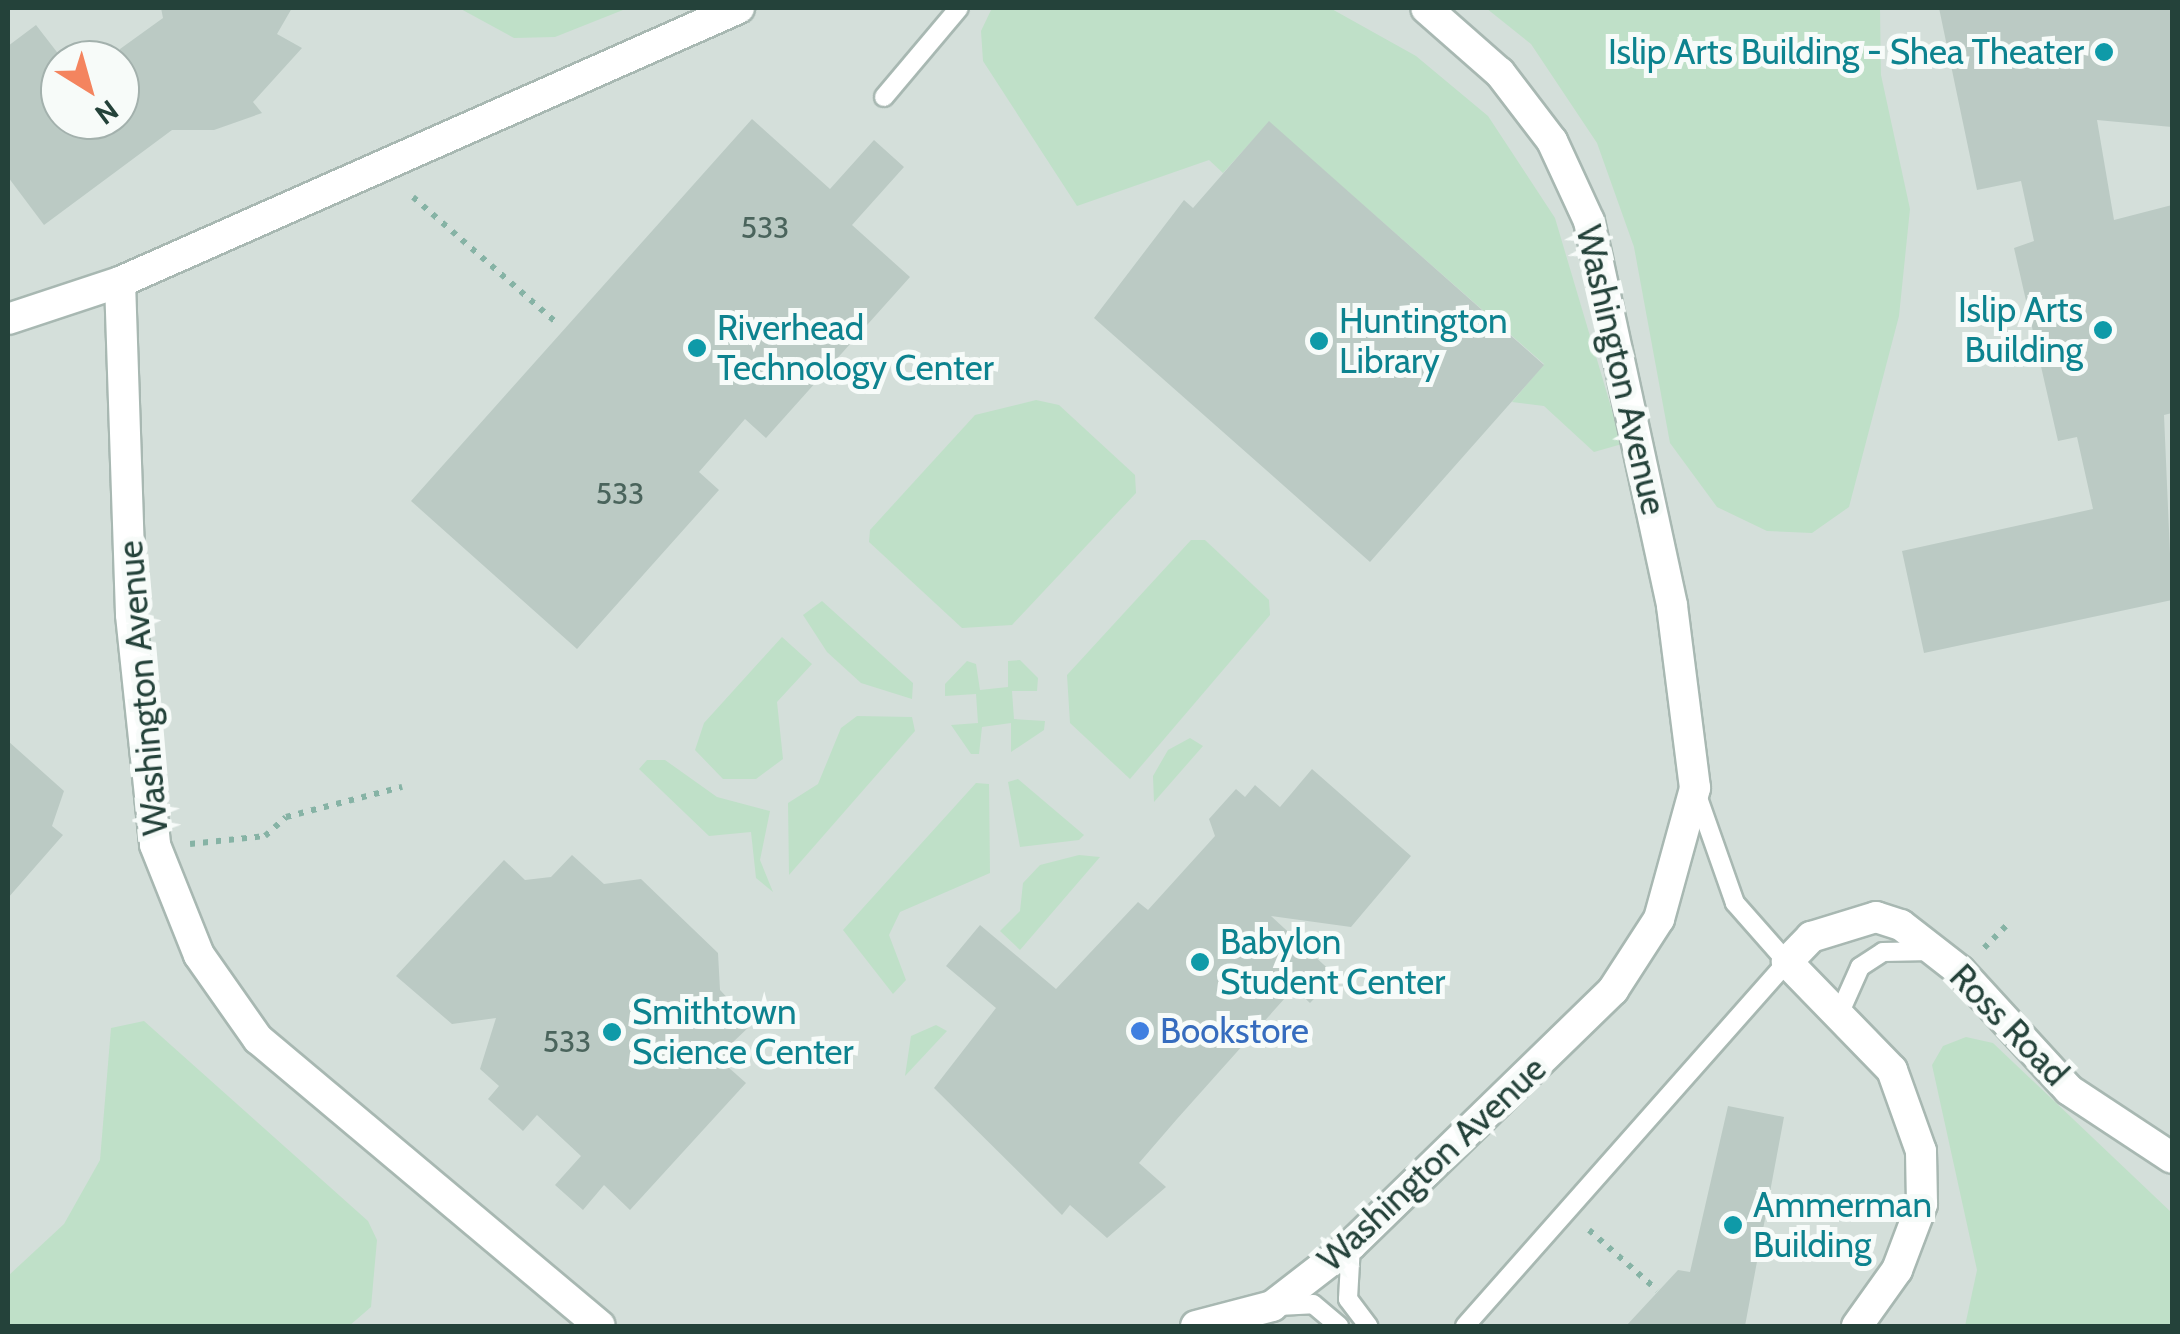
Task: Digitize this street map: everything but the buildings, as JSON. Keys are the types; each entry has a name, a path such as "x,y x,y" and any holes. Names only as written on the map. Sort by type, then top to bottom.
{"street":[{"path":"8,319 120,282 738,8"},
{"name":"Washington Avenue","path":"1197,1326 1272,1306 1350,1246 1613,990 1658,920 1696,788 1672,605 1589,220 1552,141 1510,86 1426,8"},
{"name":"Washington Avenue","path":"120,282 131,614 155,845 199,955 258,1039 600,1326"},
{"name":"Ross Road","path":"1787,962 1839,925 1876,917 1937,951 2070,1090 2172,1158"},
{"name":"Washington Avenue","path":"1787,962 1840,1012 1892,1070 1921,1151 1922,1204 1897,1270 1857,1326"}],"lane":[{"path":"884,96 959,8"},
{"name":"Washington Avenue","path":"1696,788 1735,902 1787,962"},
{"path":"1840,1012 1860,967 1883,952 1937,951"},
{"path":"1465,1324 1787,962"},
{"path":"1350,1246 1348,1298 1368,1326"},
{"path":"1272,1306 1313,1304 1340,1326"}],"path":[{"path":"413,197 556,322"},
{"path":"184,845 265,836 286,818 402,787"},
{"path":"1974,957 2008,924"},
{"path":"1588,1230 1657,1290"}],"shaded area":[{"path":"8,8 2172,8 2172,1326 8,1326"}],"green space":[{"path":"459,8 628,8 555,37 514,38"},
{"path":"992,8 1330,8 1416,56 1488,116 1555,218 1622,444 1594,452 1544,406 1512,402 1544,364 1269,122 1223,173 1209,160 1077,206 983,61 981,31"},
{"path":"1486,8 1880,8 1881,75 1910,209 1899,316 1849,507 1812,533 1767,531 1717,507 1670,443 1634,247 1597,143 1531,44"},
{"path":"1036,400 1059,405 1135,475 1136,493 1012,625 962,628 869,542 870,530 975,415"},
{"path":"1191,540 1205,540 1269,600 1270,615 1130,779 1070,723 1067,675"},
{"path":"822,601 913,683 912,699 861,683 827,652 803,615"},
{"path":"782,637 812,664 777,702 783,759 756,779 723,779 695,750 704,723"},
{"path":"1020,660 1038,678 1037,691 1012,691 1014,719 1045,721 1044,730 1011,752 1011,723 982,727 979,754 971,754 951,725 978,723 976,694 945,696 945,684 967,661 976,664 980,690 1008,687 1008,661"},
{"path":"857,716 912,717 915,731 789,875 788,803 818,784 841,728"},
{"path":"1190,738 1203,746 1154,802 1153,776 1168,750"},
{"path":"647,760 665,760 717,797 770,811 760,860 773,892 756,878 751,832 709,836 639,769"},
{"path":"1018,779 1084,835 1079,840 1020,847 1008,782"},
{"path":"976,783 989,784 990,873 900,912 889,935 906,980 893,994 843,930"},
{"path":"1079,855 1100,857 1020,950 1000,931 1020,911 1023,883 1040,865"},
{"path":"144,1021 368,1221 377,1240 371,1307 349,1326 8,1326 8,1276 64,1224 100,1160 111,1028"},
{"path":"936,1025 947,1031 905,1076 911,1036"},
{"path":"1966,1037 1993,1043 2172,1213 2172,1326 1965,1326 1977,1270 1932,1065 1943,1046"}],"place":[{"name":"Islip Arts Building - Shea Theater","path":"2104,52"},
{"name":"Islip Arts Building","path":"2103,330"},
{"name":"Huntington Library","path":"1319,341"},
{"name":"Riverhead Technology Center","path":"697,348"},
{"name":"Babylon Student Center","path":"1200,962"},
{"name":"Bookstore","path":"1140,1031"},
{"name":"Smithtown Science Center","path":"612,1032"},
{"name":"Ammerman Building","path":"1733,1225"}]}
